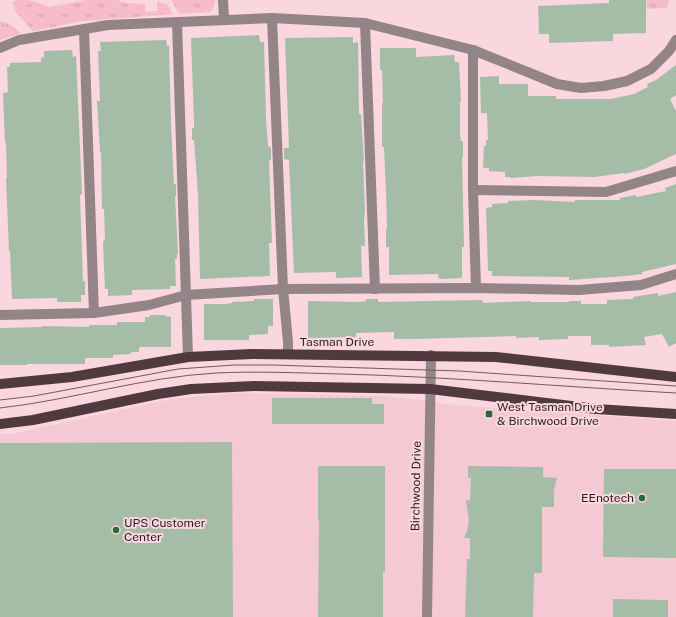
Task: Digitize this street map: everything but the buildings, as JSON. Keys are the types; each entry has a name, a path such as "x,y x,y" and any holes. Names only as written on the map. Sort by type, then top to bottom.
{"main road":[{"name":"Tasman Drive","path":"0,384 72,377 188,357 252,354 431,355 496,357 676,377"},
{"path":"0,424 33,420 158,394 191,389 254,386 430,389 596,409 676,414"}],"street":[{"path":"223,0 224,20"},
{"path":"272,18 283,288 288,354"},
{"path":"0,48 19,40 108,25 272,18 365,24 473,50 558,84 581,88 628,82 651,69 669,51 676,40"},
{"path":"177,22 188,357"},
{"path":"365,24 375,289"},
{"path":"84,30 94,313"},
{"path":"473,50 473,190 476,288"},
{"path":"473,190 606,192 676,171"},
{"path":"0,314 94,313 149,305 186,295 283,288 476,288 579,290 641,285 676,274"},
{"name":"Birchwood Drive","path":"427,617 431,355"}],"shaded area":[{"path":"235,393 386,396 455,405 676,421 676,617 0,617 0,434 12,434 171,399"}],"green space":[{"path":"17,0 29,0 50,7 86,0 117,0 126,3 145,4 145,12 157,11 157,1 168,5 173,14 83,21 33,31 15,11 12,2"},
{"path":"171,0 215,0 213,9 210,12 180,14"},
{"path":"646,0 669,0 667,9 647,9"},
{"path":"0,21 6,23 21,33 0,40"}],"tram line":[{"path":"0,400 34,396 178,369 234,365 459,371 676,386"},
{"path":"0,408 54,400 162,379 189,375 232,372 384,375 676,393"}],"place":[{"name":"West Tasman Drive & Birchwood Drive","path":"489,414"},
{"name":"EEnotech","path":"642,498"},
{"name":"UPS Customer Center","path":"116,530"}]}
